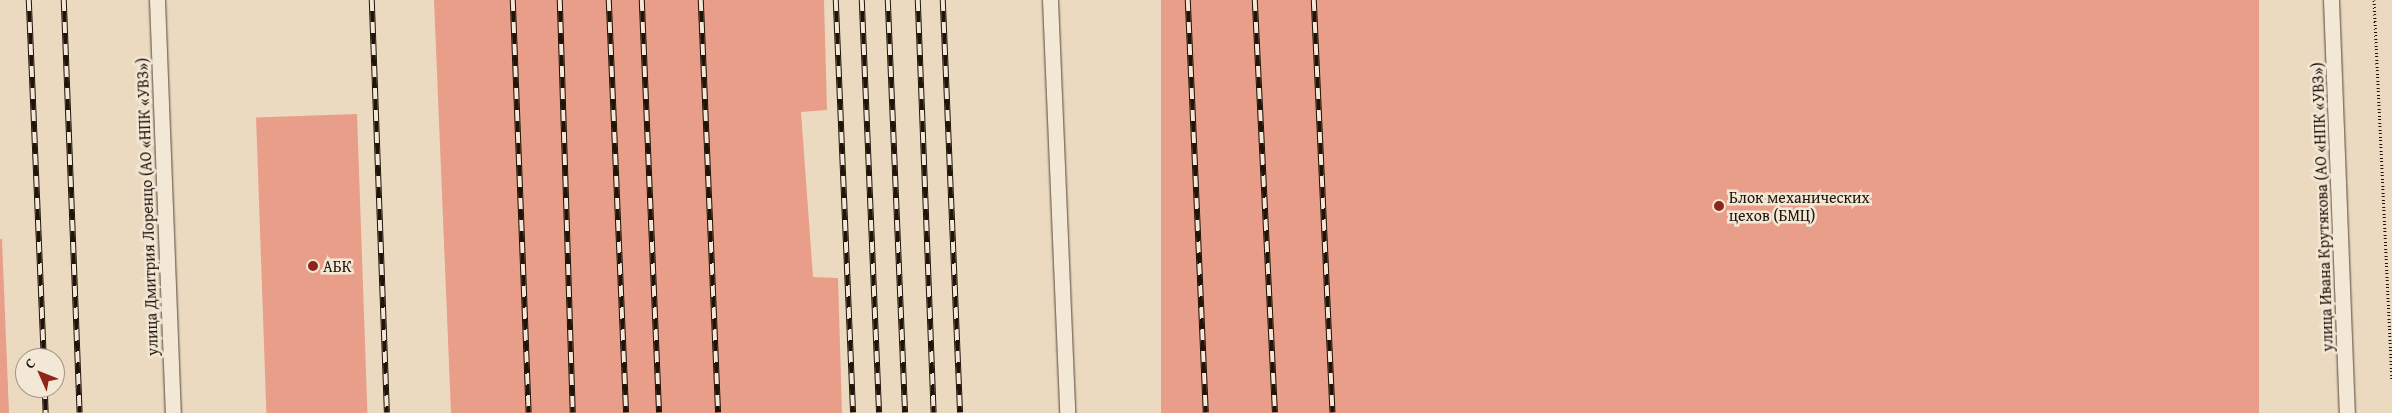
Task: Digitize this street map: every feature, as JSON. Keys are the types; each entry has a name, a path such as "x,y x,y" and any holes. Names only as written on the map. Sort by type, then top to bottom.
{"lane":[{"name":"улица Дмитрия Лоренцо (АО «НПК «УВЗ»)","path":"156,0 173,413"},
{"path":"1050,0 1067,413"},
{"name":"улица Ивана Крутякова (АО «НПК «УВЗ»)","path":"2331,0 2348,413"}],"path":[{"path":"2374,0 2392,381"}],"building":[{"path":"434,0 824,0 827,110 801,112 813,277 838,278 842,413 451,413"},
{"name":"Блок механических цехов (БМЦ)","path":"1161,0 2259,0 2259,413 1161,413"},
{"name":"АБК","path":"357,114 367,413 266,413 256,118"},
{"path":"0,239 2,239 9,413 0,413"}],"railway":[{"path":"29,0 44,348"},
{"path":"64,0 80,413"},
{"path":"372,0 387,413"},
{"path":"513,0 529,413"},
{"path":"560,0 573,413"},
{"path":"609,0 626,413"},
{"path":"642,0 659,413"},
{"path":"701,0 718,413"},
{"path":"836,0 853,413"},
{"path":"862,0 879,413"},
{"path":"888,0 905,413"},
{"path":"918,0 934,413"},
{"path":"943,0 960,413"},
{"path":"1188,0 1206,413"},
{"path":"1255,0 1275,413"},
{"path":"1314,0 1333,413"},
{"path":"45,398 46,413"}],"place":[{"name":"Блок механических цехов (БМЦ)","path":"1719,206"},
{"name":"АБК","path":"313,266"}]}
